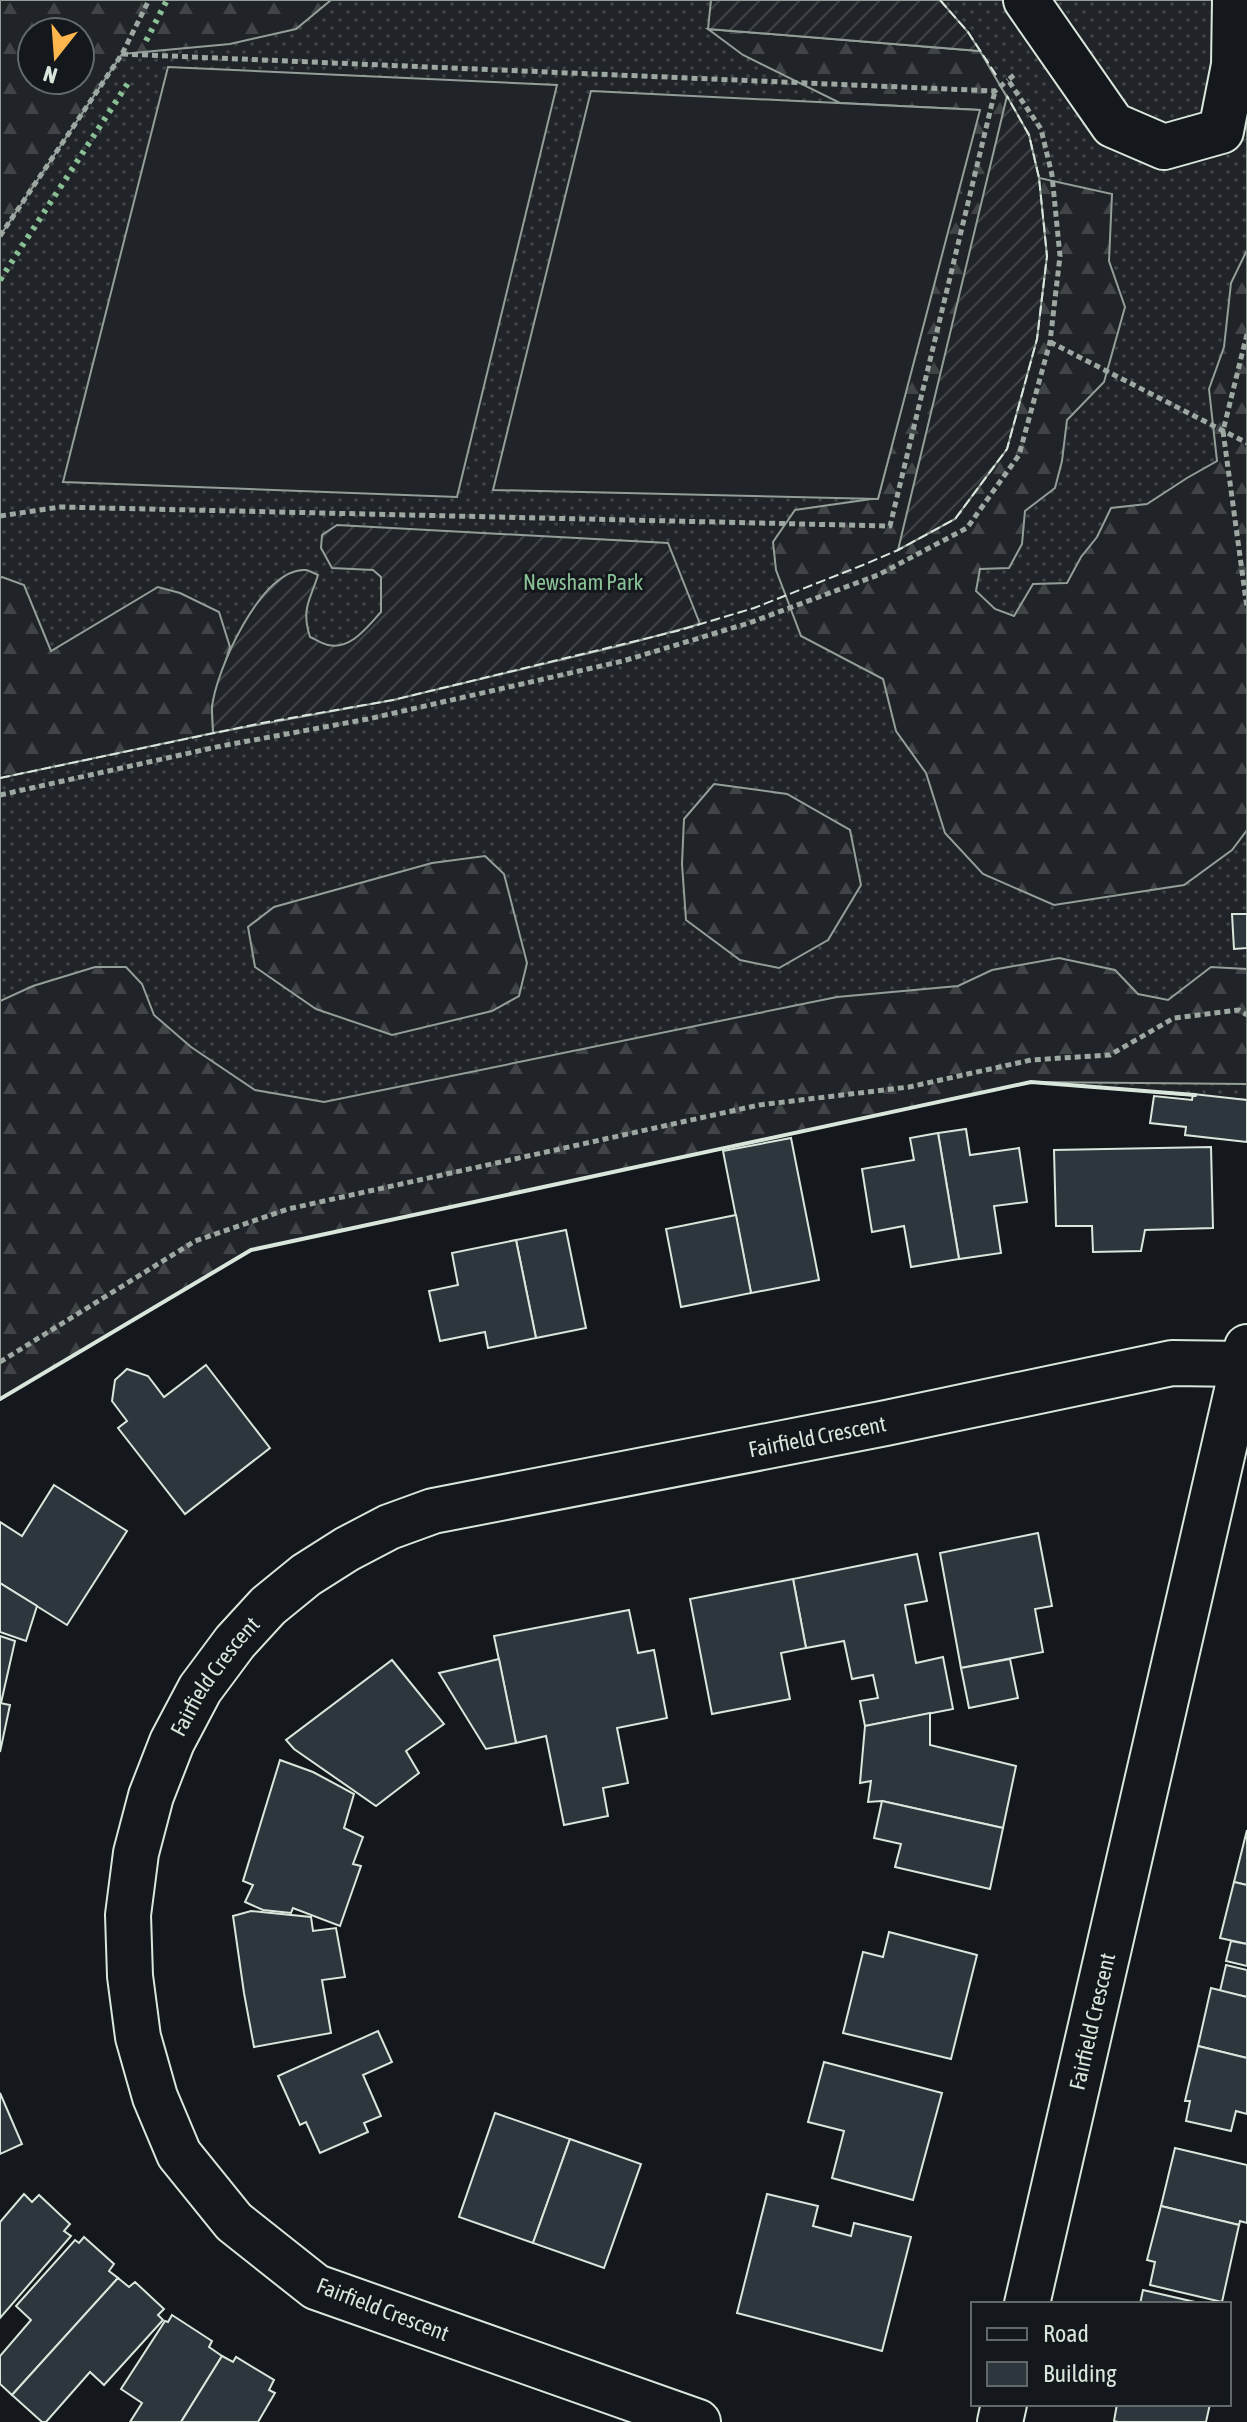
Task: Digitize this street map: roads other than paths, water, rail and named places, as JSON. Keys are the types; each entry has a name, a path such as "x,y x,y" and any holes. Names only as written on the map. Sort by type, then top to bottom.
{"street":[{"path":"1026,0 1113,125 1164,147 1221,131 1234,65 1235,0"},
{"name":"Fairfield Crescent","path":"698,2422 316,2287 234,2222 179,2154 155,2097 138,2037 130,1976 129,1930 136,1853 151,1796 172,1742 200,1689 235,1642 268,1606 306,1575 347,1549 418,1516 1172,1363 1244,1355 1027,2302"}],"park label":[{"name":"Newsham Park","path":"583,582"}]}
